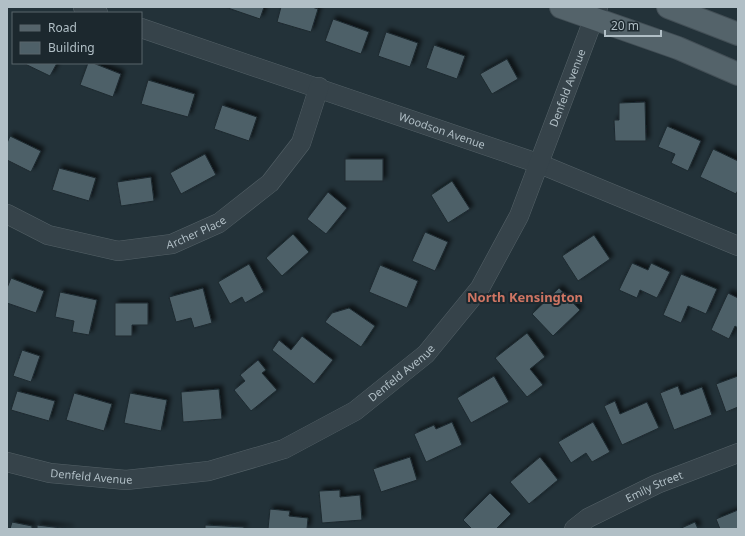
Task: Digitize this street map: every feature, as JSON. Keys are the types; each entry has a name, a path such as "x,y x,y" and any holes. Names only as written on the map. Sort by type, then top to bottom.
{"main road":[{"path":"561,7 596,13 738,74"},
{"path":"668,7 738,34"}],"street":[{"path":"83,7 96,12"},
{"name":"Denfeld Avenue","path":"7,462 50,473 126,480 209,471 284,449 355,411 426,354 480,288 519,216 596,13"},
{"name":"Woodson Avenue","path":"142,28 540,164 738,246"},
{"name":"Archer Place","path":"7,214 48,235 118,251 172,244 219,223 270,183 301,143 319,88"},
{"name":"Emily Street","path":"574,529 588,518 657,484 738,453"}],"building":[{"path":"225,7 264,7 260,19"},
{"path":"281,7 312,7 318,9 311,32 277,22"},
{"path":"333,19 369,32 361,54 325,41"},
{"path":"386,32 418,43 410,67 378,56"},
{"path":"434,45 465,56 457,79 426,68"},
{"path":"507,59 518,79 492,94 480,74"},
{"path":"25,64 56,64 50,76"},
{"path":"88,64 96,64 121,74 113,97 80,85"},
{"path":"148,80 195,94 188,117 141,104"},
{"path":"645,102 646,141 615,141 614,120 619,120 619,103"},
{"path":"222,105 257,117 249,141 214,129"},
{"path":"667,126 701,141 688,171 671,163 675,154 658,147"},
{"path":"10,136 41,151 31,172 7,160 7,143"},
{"path":"713,149 738,161 738,190 736,194 700,177"},
{"path":"205,154 216,175 181,194 170,173"},
{"path":"345,159 383,159 383,181 345,181"},
{"path":"59,168 96,178 89,201 52,190"},
{"path":"151,177 154,201 121,206 117,182"},
{"path":"452,181 470,209 448,223 431,195"},
{"path":"328,192 347,208 326,234 307,219"},
{"path":"425,232 448,242 435,271 412,261"},
{"path":"293,234 309,252 282,276 266,258"},
{"path":"594,235 610,259 578,281 562,256"},
{"path":"632,263 648,270 651,263 670,272 657,298 640,290 637,298 619,290"},
{"path":"249,264 264,292 245,303 242,297 230,304 218,282"},
{"path":"380,265 418,281 407,308 369,292"},
{"path":"681,274 717,289 706,314 688,306 681,323 663,315"},
{"path":"11,278 44,291 36,313 7,303 7,288"},
{"path":"203,288 212,323 194,328 191,318 176,322 169,297"},
{"path":"559,288 580,310 553,336 532,314"},
{"path":"60,292 97,300 89,335 72,332 74,321 55,317"},
{"path":"728,293 738,298 738,328 735,326 729,339 711,330"},
{"path":"115,303 148,303 148,325 132,325 132,336 115,336"},
{"path":"349,308 375,326 361,347 325,322 332,313"},
{"path":"527,333 545,357 530,369 543,385 527,397 495,358"},
{"path":"302,336 333,360 314,384 272,350 279,340 291,350"},
{"path":"22,350 40,356 31,382 13,376"},
{"path":"258,360 266,370 262,373 277,390 251,411 234,390 245,381 240,375"},
{"path":"494,376 509,402 471,423 457,398"},
{"path":"738,376 738,407 726,412 716,384"},
{"path":"678,386 681,395 702,387 712,415 674,430 660,393"},
{"path":"219,389 222,419 183,422 181,392"},
{"path":"17,391 55,401 49,421 11,410"},
{"path":"74,393 112,404 104,431 66,420"},
{"path":"130,393 167,400 161,431 124,423"},
{"path":"615,401 620,414 647,402 659,428 622,445 604,406"},
{"path":"452,422 462,445 426,462 414,434 434,425 436,429"},
{"path":"593,422 610,452 592,462 586,453 571,463 558,442"},
{"path":"410,457 417,480 381,492 373,469"},
{"path":"540,457 558,480 529,504 510,482"},
{"path":"340,490 340,497 360,495 362,520 322,523 319,491"},
{"path":"490,493 511,514 496,529 472,529 463,520"},
{"path":"270,509 290,511 289,516 308,518 307,529 268,529"},
{"path":"738,510 738,529 720,529 716,519"},
{"path":"12,522 32,526 32,529 10,529"},
{"path":"695,522 698,529 679,529"},
{"path":"37,525 70,529 37,529"},
{"path":"205,525 244,527 244,529 205,529"}],"district":[{"name":"North Kensington","path":"525,297"}]}
